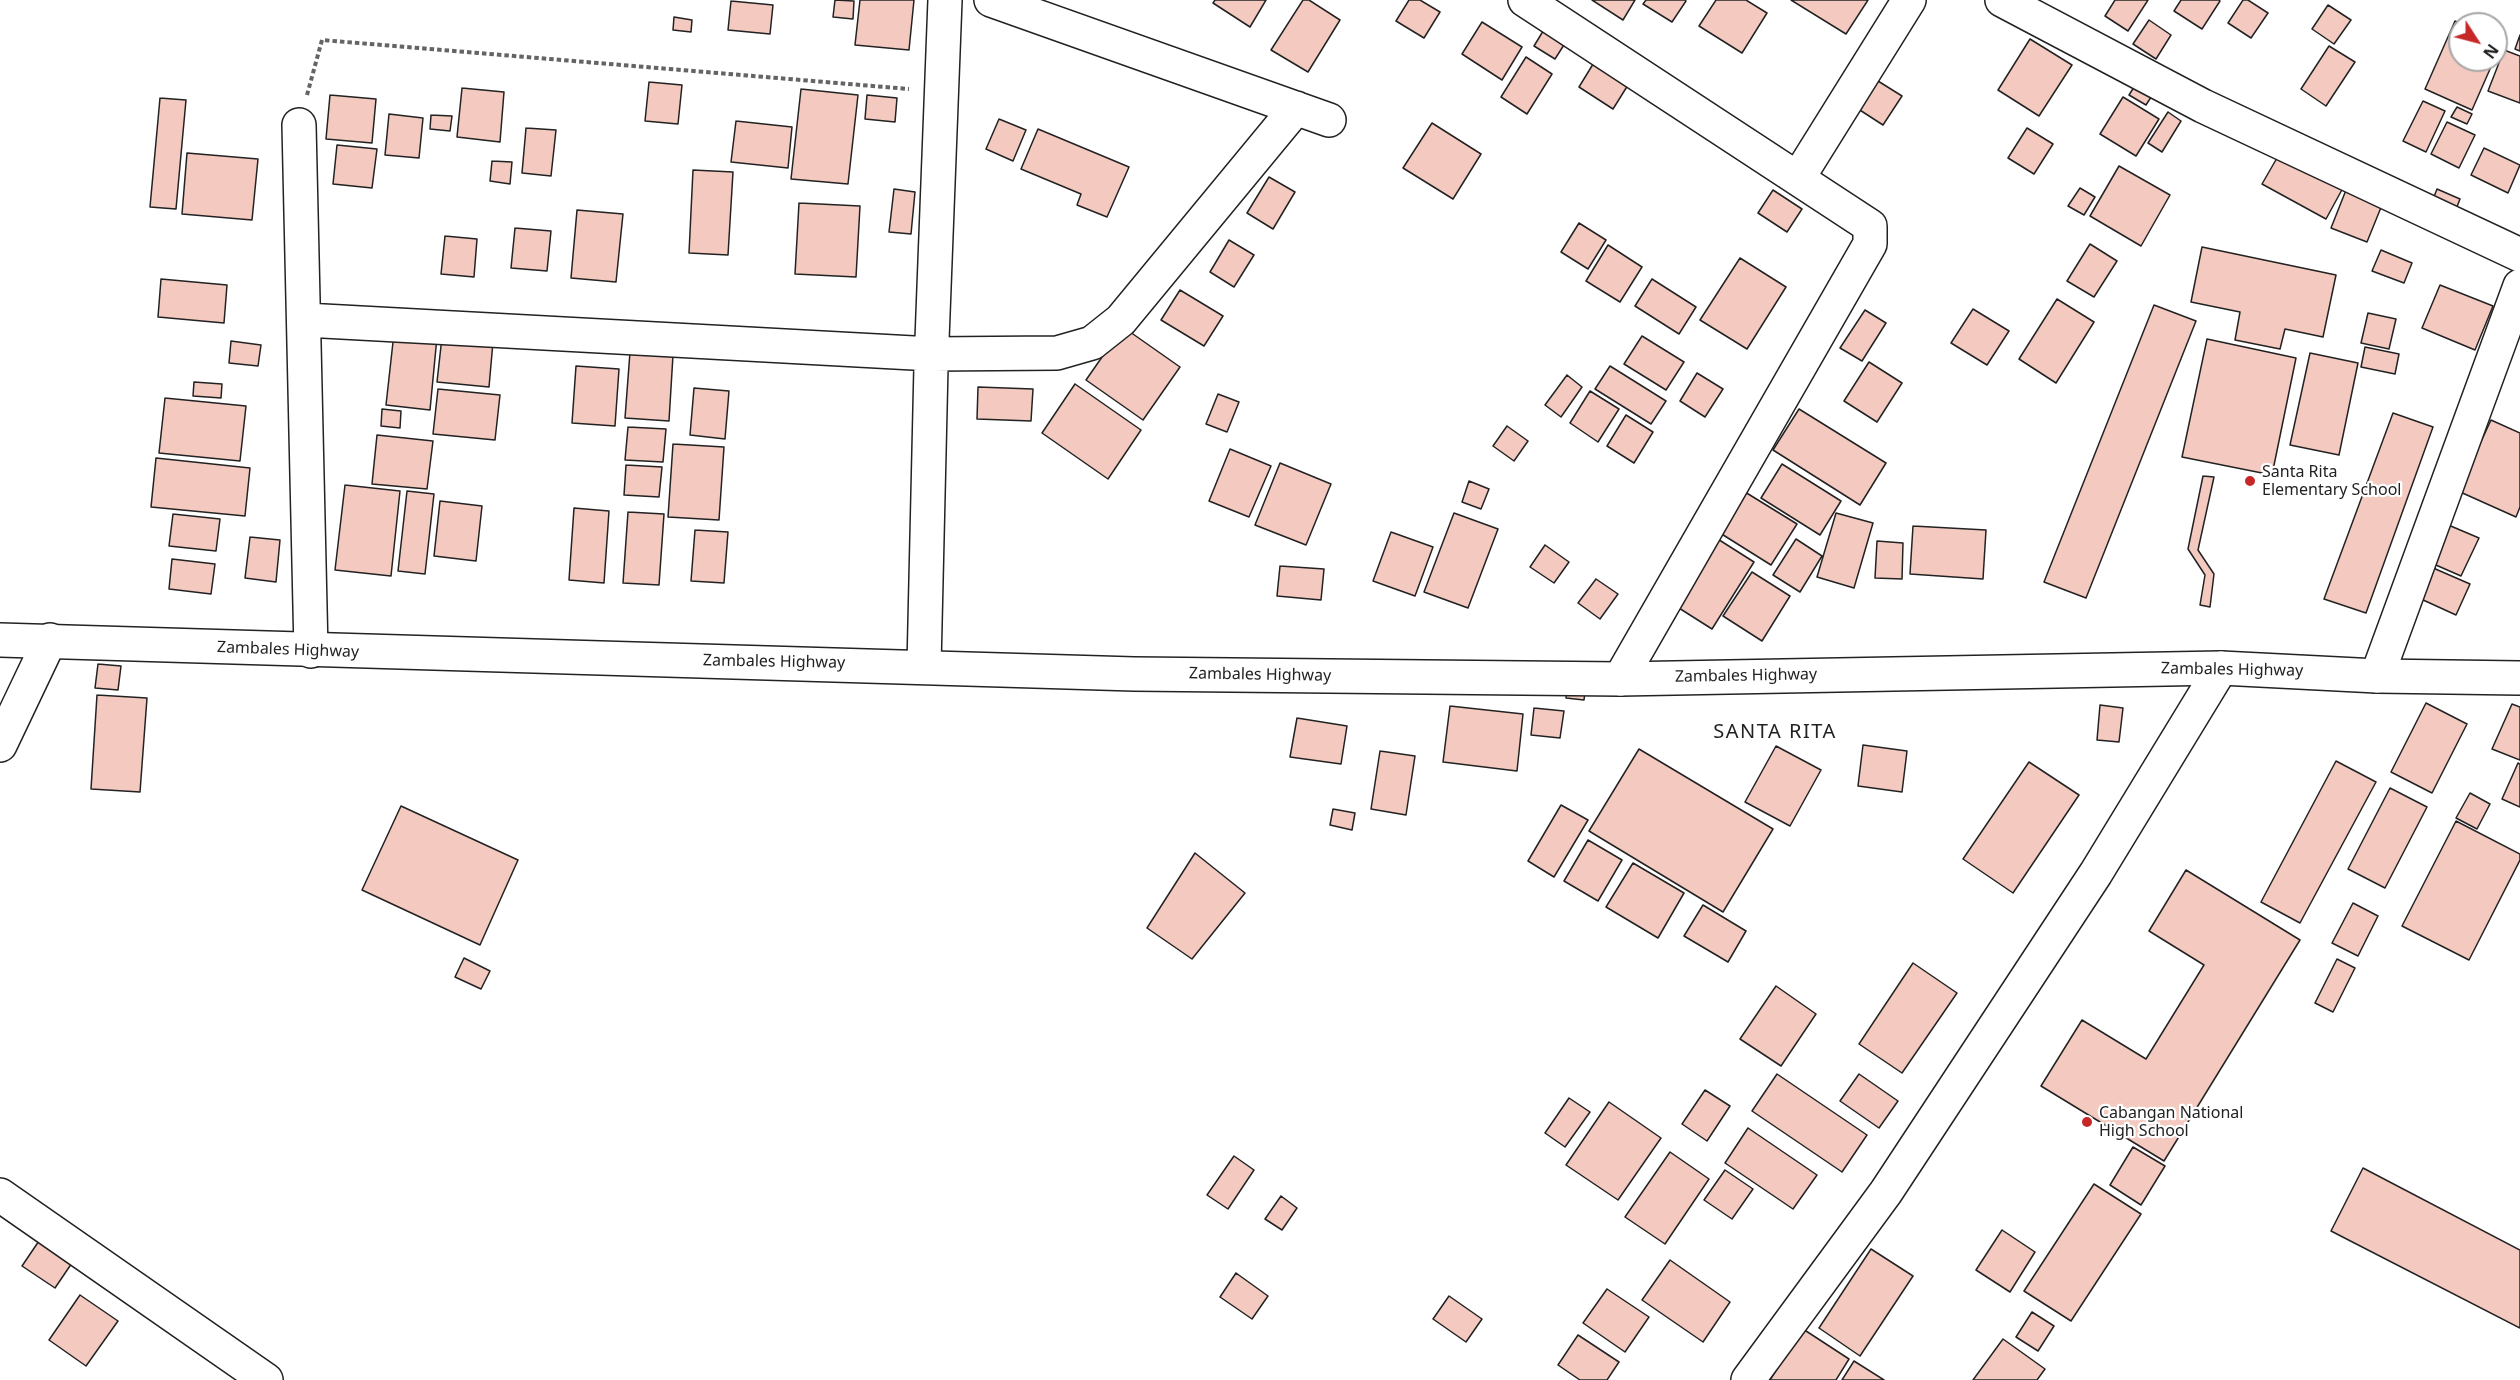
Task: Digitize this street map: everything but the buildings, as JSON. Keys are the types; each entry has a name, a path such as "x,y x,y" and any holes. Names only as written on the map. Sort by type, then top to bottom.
{"street":[{"path":"924,666 940,91 945,0"},
{"path":"991,0 1329,120"},
{"path":"1798,178 1909,0"},
{"path":"2002,0 2203,106 2520,255"},
{"path":"1544,5 1870,226 1870,244 1620,678"},
{"path":"305,320 932,354 1057,353 1092,343 1121,320 1296,108"},
{"path":"299,126 311,651"},
{"path":"2377,676 2520,286"},
{"name":"Zambales Highway","path":"0,640 1134,674 1620,678 2221,668 2377,676 2520,678"},
{"path":"0,745 50,640"},
{"path":"1748,1380 1893,1182 2096,873 2221,668"},
{"path":"0,1195 266,1380"}],"path":[{"path":"299,126 322,40 940,91"}],"place":[{"name":"Santa Rita Elementary School","path":"2250,481"},
{"name":"Cabangan National High School","path":"2087,1122"}],"district":[{"name":"SANTA RITA","path":"1775,732"}]}
